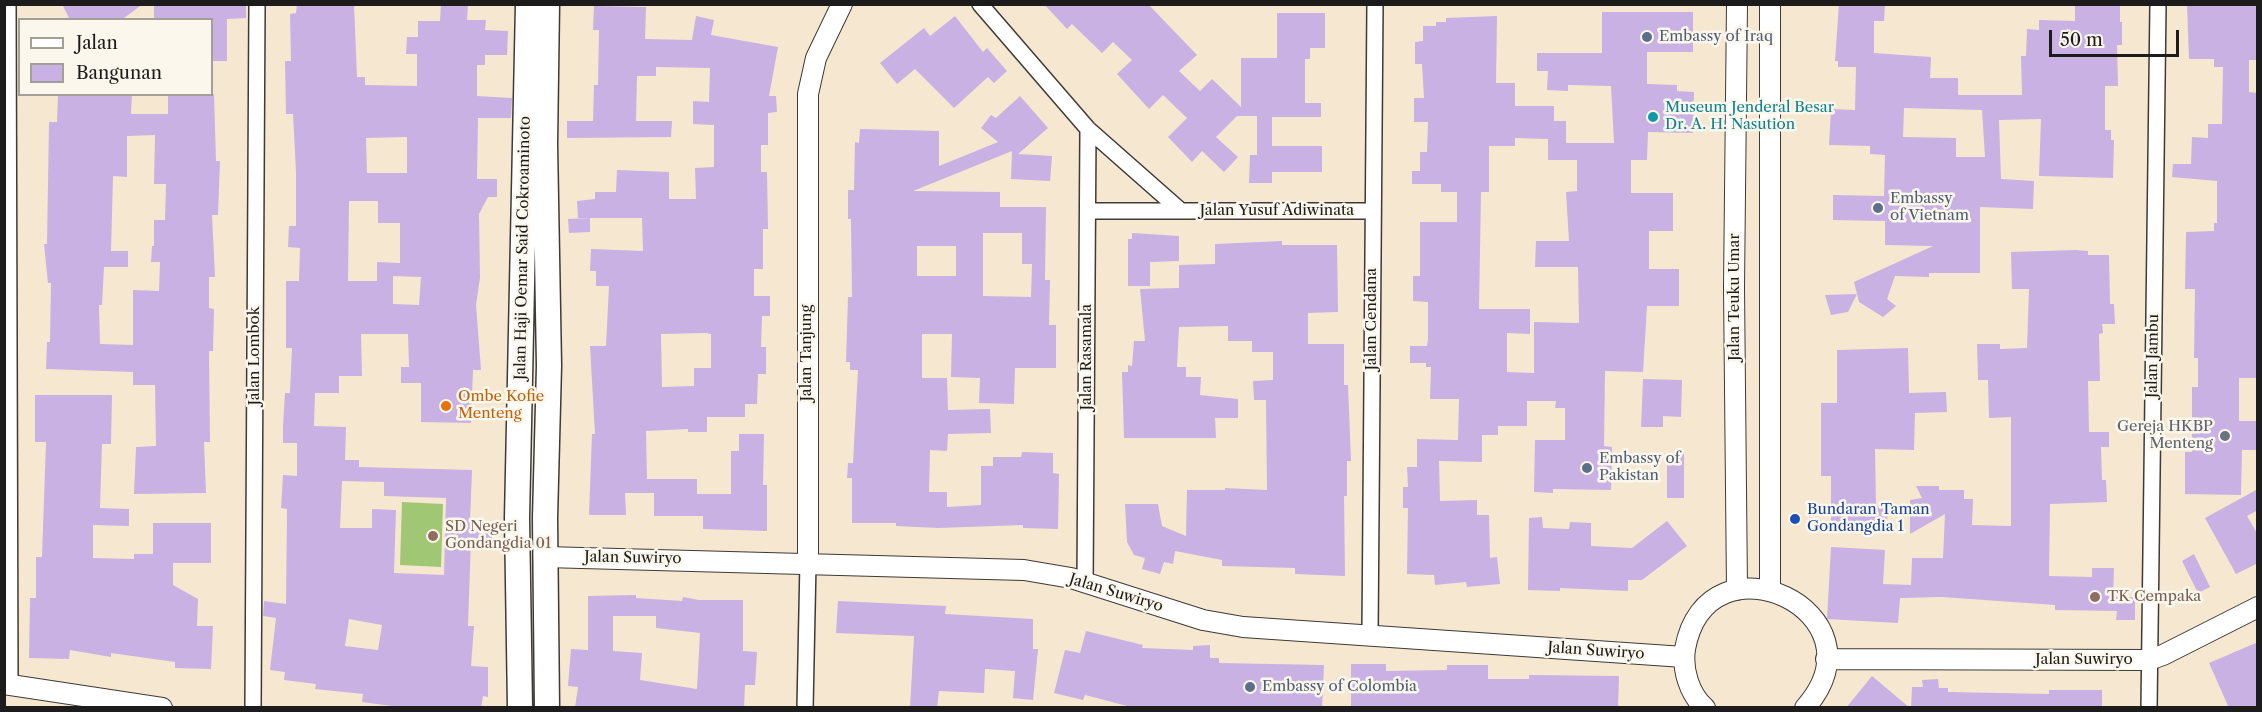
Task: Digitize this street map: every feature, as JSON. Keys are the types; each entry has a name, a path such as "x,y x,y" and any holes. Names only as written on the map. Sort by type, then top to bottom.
{"main road":[{"name":"Jalan Haji Oemar Said Cokroaminoto","path":"520,708 517,518 528,4"},
{"name":"Jalan Haji Oemar Said Cokroaminoto","path":"547,4 545,144 549,366 545,557 548,708"}],"street":[{"path":"8,4 6,18 7,685 162,708"},
{"name":"Jalan Lombok","path":"253,708 257,4"},
{"name":"Jalan Tanjung","path":"806,708 808,94 816,58 842,4"},
{"name":"Jalan Yusuf Adiwinata","path":"980,4 1088,129 1181,211"},
{"name":"Jalan Cendana","path":"1370,634 1375,4"},
{"name":"Jalan Teuku Umar","path":"1737,4 1735,208 1737,590"},
{"path":"1770,4 1768,207 1770,589"},
{"name":"Jalan Jambu","path":"2149,708 2158,4"},
{"name":"Jalan Rasamala","path":"1085,584 1088,129"},
{"path":"1735,208 1768,207"},
{"name":"Jalan Yusuf Adiwinata","path":"1088,211 1373,211"},
{"name":"Jalan Suwiryo","path":"545,557 808,562 1024,570 1060,575 1203,620 1243,627 1684,657"},
{"path":"1705,708 1687,681 1684,657 1688,634 1699,614 1716,599 1737,590 1770,589 1799,603 1811,614 1822,635 1826,658 1823,678 1815,696 1805,708"},
{"name":"Jalan Suwiryo","path":"1826,658 2149,660 2258,607"}],"green space":[{"path":"402,502 443,504 441,567 400,565"}],"building":[{"path":"62,4 143,4 124,18 69,18"},
{"path":"154,4 246,4 246,18 227,19 227,61 213,61 213,18 154,18"},
{"path":"297,4 354,4 357,77 365,77 365,85 417,86 417,54 406,54 407,37 418,37 418,21 440,21 441,4 468,4 467,20 486,20 485,30 508,31 507,55 485,55 485,65 477,65 477,96 512,98 511,118 478,118 477,179 497,179 497,197 488,197 479,214 480,278 476,305 481,370 473,370 471,423 421,422 421,383 401,383 401,367 409,367 408,334 361,334 362,376 339,376 339,393 315,393 314,426 346,427 345,460 359,460 359,467 472,470 470,522 492,523 492,539 471,538 468,626 474,626 471,666 488,667 488,697 483,696 481,708 407,708 362,702 363,694 315,689 316,684 284,680 285,672 270,670 276,618 263,616 264,601 286,604 287,509 281,508 283,475 297,476 297,443 283,443 285,393 290,393 292,348 286,348 286,281 299,281 300,248 288,247 289,226 296,226 296,172 293,114 286,114 285,61 291,61 290,14 296,13","holes":["407,137 407,173 367,173 366,138","349,201 378,201 378,223 400,223 400,263 377,262 377,281 348,281","393,276 421,277 419,305 393,304","342,481 384,482 384,496 446,498 444,575 394,573 396,510 372,509 372,528 340,528","349,619 382,625 378,650 345,646"]},
{"path":"1044,4 1148,4 1197,55 1179,71 1200,91 1212,79 1241,107 1241,58 1277,58 1277,13 1325,13 1325,48 1310,48 1310,59 1305,59 1305,103 1321,103 1321,117 1272,117 1272,146 1322,146 1322,172 1272,172 1272,183 1249,183 1250,155 1257,155 1257,116 1237,116 1216,137 1238,157 1224,172 1202,151 1192,162 1168,137 1187,118 1163,95 1149,109 1117,74 1132,60 1113,42 1102,53 1072,24 1067,29"},
{"path":"1839,4 1885,4 1884,21 1874,21 1874,53 1931,57 1930,78 1958,78 1958,95 2022,95 2021,56 2026,56 2027,29 2039,30 2039,20 2075,21 2075,4 2120,4 2122,45 2117,45 2118,86 2105,86 2105,130 2111,130 2111,140 2114,140 2113,178 2039,176 2041,119 1999,120 2001,179 2034,181 2033,209 1980,207 1980,273 1929,273 1929,277 1895,276 1887,299 1896,306 1883,317 1859,302 1854,282 1933,246 1885,245 1885,221 1833,220 1833,195 1884,196 1885,155 1870,154 1870,146 1829,145 1831,109 1855,110 1856,67 1838,67 1838,61 1835,61","holes":["1904,108 1982,110 1985,157 1956,157 1956,138 1903,137"]},
{"path":"2187,4 2258,4 2258,60 2249,60 2249,92 2258,93 2258,378 2239,378 2239,421 2258,421 2258,450 2242,450 2241,495 2185,494 2185,452 2192,452 2192,387 2198,387 2198,358 2194,358 2195,289 2185,289 2186,232 2214,231 2214,223 2217,223 2217,181 2172,177 2173,164 2191,164 2192,137 2208,138 2208,124 2222,124 2223,67 2214,67 2214,59 2189,59"},
{"path":"594,6 646,7 645,39 692,40 696,16 714,20 711,35 778,47 769,96 776,96 777,112 768,113 768,145 761,145 761,172 767,172 768,229 763,229 763,269 754,269 754,296 770,296 770,316 762,316 761,347 766,347 766,374 758,374 757,404 745,404 745,417 707,417 707,432 688,432 688,429 646,431 647,479 697,479 697,494 731,494 731,451 739,451 739,434 764,434 763,485 767,485 767,531 703,529 703,516 654,516 654,493 625,493 626,515 589,515 592,434 595,434 590,346 606,346 609,286 596,286 596,271 590,271 591,249 643,251 642,218 578,218 577,201 595,199 595,192 616,192 617,170 669,172 669,199 696,199 695,168 714,167 714,125 693,124 693,101 709,102 710,68 656,67 656,76 637,76 636,121 672,121 671,137 567,138 567,121 593,121 594,85 598,85 599,30 593,30","holes":["661,334 711,334 711,368 694,368 694,386 662,387"]},
{"path":"1602,12 1693,12 1693,52 1647,52 1647,84 1677,85 1677,91 1694,92 1693,133 1648,132 1647,160 1631,160 1631,193 1673,193 1673,231 1649,231 1649,269 1679,269 1679,306 1647,306 1643,372 1605,371 1604,446 1612,447 1611,490 1553,489 1553,493 1534,492 1535,440 1565,440 1565,408 1555,408 1556,401 1527,401 1527,426 1498,426 1498,435 1482,435 1482,462 1439,461 1440,501 1477,500 1477,515 1489,515 1490,558 1497,557 1500,584 1467,587 1466,582 1435,585 1434,575 1407,574 1408,508 1403,508 1403,487 1408,487 1407,467 1417,467 1417,439 1458,440 1459,399 1430,399 1431,367 1426,367 1426,363 1410,363 1410,346 1427,346 1428,340 1428,302 1413,301 1413,276 1420,276 1420,222 1457,222 1457,192 1441,192 1441,184 1412,184 1412,171 1420,171 1420,152 1427,152 1428,122 1414,122 1414,98 1424,98 1422,64 1415,64 1415,42 1423,41 1423,26 1436,26 1436,22 1446,22 1446,18 1497,16 1496,83 1515,83 1515,106 1554,106 1554,121 1566,121 1566,143 1614,143 1611,86 1568,85 1568,91 1547,90 1548,71 1537,71 1537,53 1602,53","holes":["1515,138 1548,139 1548,160 1577,160 1577,191 1566,192 1569,241 1536,241 1535,267 1578,267 1579,323 1534,322 1534,373 1507,372 1507,333 1530,334 1530,309 1479,309 1481,192 1489,192 1489,146 1515,146"]},
{"path":"955,16 983,52 987,48 1007,71 994,83 988,77 954,108 915,69 897,84 880,63 924,28 930,36"},
{"path":"214,94 216,161 220,161 218,215 212,215 215,277 209,277 209,308 214,309 213,351 209,351 210,442 204,442 206,493 134,494 136,447 156,446 155,385 133,385 133,372 46,369 47,342 50,342 51,283 48,283 44,244 47,244 49,122 57,122 58,96 132,96 131,114 168,114 168,96 213,96","holes":["155,135 154,184 166,184 165,220 154,220 154,246 152,246 151,262 160,262 159,291 133,290 133,345 100,344 99,305 102,305 104,267 128,267 128,251 111,251 113,176 127,177 127,136"]},
{"path":"1020,96 1048,128 1018,154 1052,156 1050,181 1011,179 1012,151 913,191 1000,192 1000,207 1046,207 1045,280 1050,280 1049,325 1056,325 1056,368 1015,368 1014,404 979,403 980,378 951,377 952,334 922,334 922,378 947,378 948,410 990,409 991,433 948,434 947,451 930,450 929,492 947,492 947,507 981,505 981,466 993,466 993,457 1021,457 1022,452 1053,453 1053,473 1059,474 1058,529 1023,528 1023,525 938,528 896,526 896,523 852,523 852,478 847,478 848,463 853,463 858,370 850,370 850,362 846,362 848,297 852,297 851,219 848,219 848,190 854,190 855,142 859,143 860,129 939,131 939,166 998,142 981,128 991,115 996,118","holes":["983,233 1022,233 1022,264 1032,264 1031,297 983,296","917,246 956,246 956,276 917,276"]},
{"path":"590,218 590,232 569,233 568,219"},
{"path":"1132,233 1179,236 1179,261 1150,262 1150,286 1128,286 1128,239 1132,239"},
{"path":"1282,241 1282,245 1337,245 1338,312 1308,313 1308,344 1344,344 1344,385 1348,385 1351,461 1347,461 1347,496 1344,496 1345,576 1295,574 1295,568 1222,566 1222,560 1175,551 1173,564 1164,562 1160,574 1142,569 1145,558 1134,555 1127,542 1125,504 1158,504 1162,526 1186,536 1187,490 1225,490 1225,488 1267,490 1266,400 1254,400 1253,381 1273,380 1273,352 1252,352 1252,341 1228,341 1228,326 1179,327 1177,367 1186,367 1186,377 1201,377 1200,395 1238,399 1238,418 1215,418 1216,438 1124,438 1122,372 1128,372 1128,365 1132,366 1134,341 1145,341 1140,289 1179,288 1179,265 1215,264 1215,244"},
{"path":"2088,251 2088,255 2109,255 2110,304 2114,304 2115,324 2102,324 2103,333 2099,334 2100,381 2088,381 2089,432 2109,432 2109,447 2101,447 2102,480 2106,480 2107,502 2050,504 2049,576 2092,577 2092,568 2114,568 2113,597 2135,597 2135,620 2116,620 2117,611 2055,610 2055,605 1942,597 1900,598 1898,623 1827,619 1831,547 1885,550 1883,584 1911,585 1912,558 1943,558 1945,514 1910,534 1910,500 1922,498 1916,486 1939,486 1939,490 1964,490 1964,499 1973,499 1972,525 2011,526 2011,417 1989,418 1988,380 1978,380 1977,344 2000,344 2000,349 2027,348 2029,289 2012,289 2011,252"},
{"path":"1857,294 1848,312 1831,315 1825,295"},
{"path":"1908,348 1909,393 1946,392 1947,412 1915,413 1914,450 1875,449 1876,506 1888,504 1887,521 1831,522 1831,476 1821,476 1821,403 1837,403 1837,350"},
{"path":"1643,379 1682,380 1681,417 1663,416 1663,427 1641,427"},
{"path":"35,395 112,395 111,444 102,444 100,508 129,509 129,526 93,525 93,558 134,559 134,554 153,554 153,523 211,523 211,563 173,563 173,585 198,599 197,626 213,626 211,669 175,668 175,662 111,653 111,657 70,650 69,659 29,658 30,598 36,598 36,557 42,557 46,442 35,442"},
{"path":"1667,453 1684,453 1684,498 1667,498"},
{"path":"2258,489 2258,510 2247,516 2258,535 2258,563 2236,574 2205,518"},
{"path":"1542,517 1543,528 1569,529 1570,522 1591,523 1591,546 1632,548 1667,521 1687,546 1642,580 1628,580 1628,591 1560,588 1560,591 1528,590 1529,518"},
{"path":"2194,554 2210,587 2198,593 2182,561"},
{"path":"636,595 636,598 682,601 683,597 699,600 743,600 743,651 757,652 755,685 745,685 744,708 575,708 578,687 568,686 571,649 588,650 588,596","holes":["613,616 656,616 656,628 700,633 697,689 640,680 642,653 613,651"]},
{"path":"838,601 946,606 945,614 1033,619 1033,649 1038,649 1033,700 1013,698 1015,671 985,669 984,693 939,691 937,708 910,708 914,636 836,633"},
{"path":"1086,631 1143,645 1142,648 1193,650 1193,646 1210,645 1210,658 1219,658 1219,663 1324,665 1322,708 1135,708 1085,695 1083,700 1054,693 1065,650 1080,653"},
{"path":"2258,642 2258,708 2229,708 2209,663"},
{"path":"1351,664 1386,664 1386,671 1447,670 1447,665 1488,665 1488,679 1529,679 1529,675 1619,676 1618,708 1351,708"},
{"path":"1872,676 1910,708 1846,708"},
{"path":"1938,679 1939,688 1948,688 1948,692 2049,694 2049,690 2102,690 2102,708 1911,708 1912,687 1923,687 1922,680"}],"place":[{"name":"Embassy of Iraq","path":"1647,37"},
{"name":"Museum Jenderal Besar Dr. A. H. Nasution","path":"1653,117"},
{"name":"Embassy of Vietnam","path":"1878,208"},
{"name":"Ombe Kofie Menteng","path":"446,406"},
{"name":"Gereja HKBP Menteng","path":"2225,436"},
{"name":"Embassy of Pakistan","path":"1587,468"},
{"name":"Bundaran Taman Gondangdia 1","path":"1795,519"},
{"name":"SD Negeri Gondangdia 01","path":"433,536"},
{"name":"TK Cempaka","path":"2095,597"},
{"name":"Embassy of Colombia","path":"1250,687"}]}
